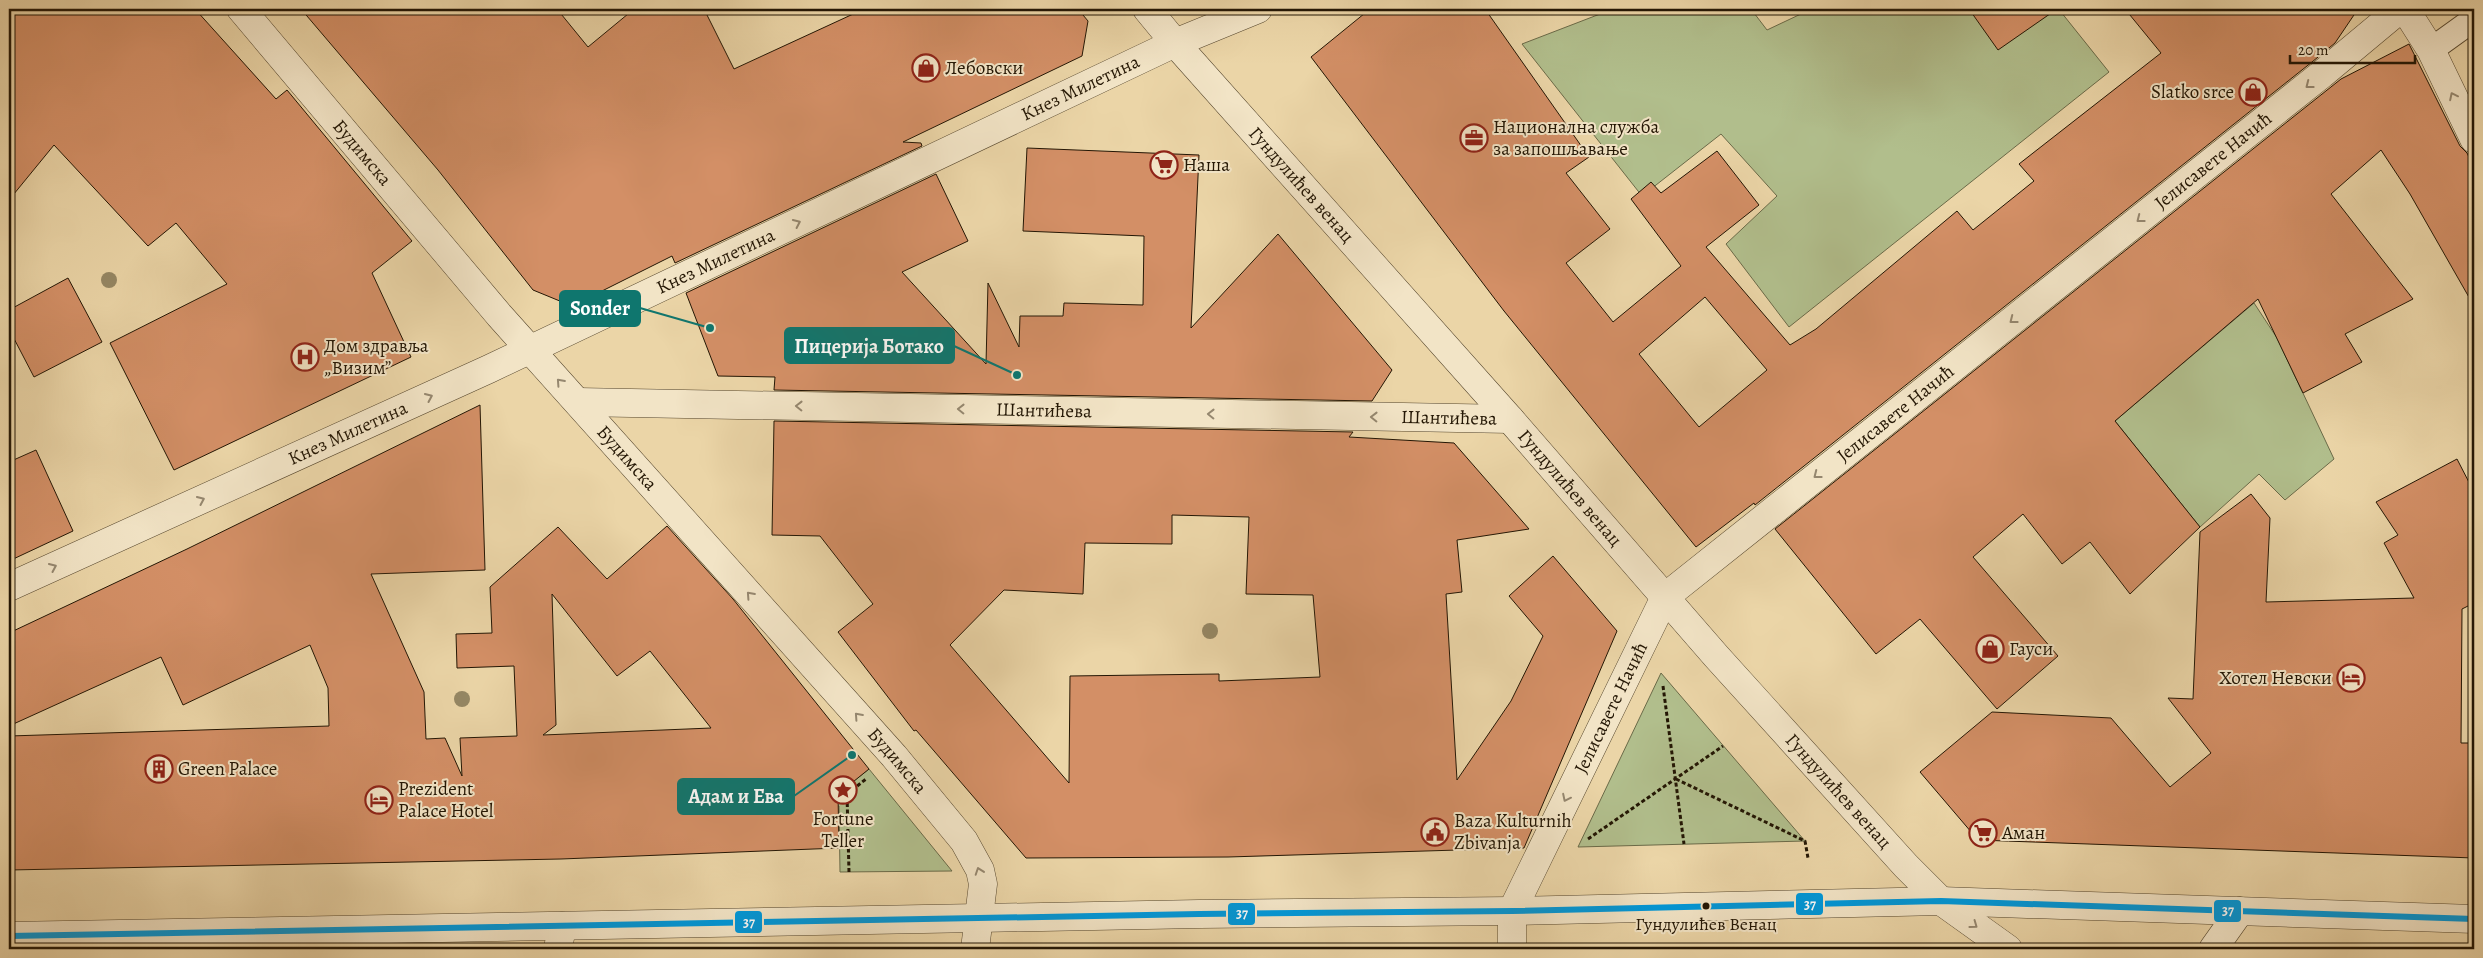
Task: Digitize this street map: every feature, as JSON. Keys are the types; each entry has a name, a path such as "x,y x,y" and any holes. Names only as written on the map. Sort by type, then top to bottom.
{"street":[{"name":"Будимска","path":"241,9 499,315 894,756 964,841 980,870 983,884 975,949"},
{"name":"Гундулићев венац","path":"1147,9 1772,718 1941,901 2008,949"},
{"name":"Кнез Милетина","path":"9,588 531,349 1175,43 1258,9"},
{"name":"Јелисавете Начић","path":"1512,911 1665,597 2314,81 2400,9"},
{"path":"2405,9 2431,50 2474,139"},
{"name":"Шантићева","path":"578,402 1510,419"},
{"path":"9,936 560,937 979,918 1512,911 1941,901 2474,919"},
{"path":"1512,911 1512,949"},
{"path":"2213,949 2240,911"}],"lane":[{"path":"2431,50 2474,19"}],"path":[{"path":"1662,682 1684,844"},
{"path":"1586,841 1724,746"},
{"path":"849,872 847,794 894,756"},
{"path":"1675,779 1805,841 1808,858"}],"green space":[{"path":"1613,9 1751,9 1767,30 1803,13 1802,9 2064,9 2061,12 2109,72 1789,327 1726,244 1777,196 1721,134 1642,196 1522,44"},
{"path":"2254,303 2277,338 2334,459 2285,500 2259,474 2200,527 2115,421"},
{"path":"1661,673 1805,841 1578,847"},
{"path":"869,769 952,871 840,872 839,806 821,807"}],"building":[{"path":"9,9 195,9 276,99 287,90 412,241 372,273 411,357 174,470 110,343 227,284 176,223 148,246 54,145 9,200"},
{"path":"301,9 557,9 588,47 634,9 704,9 734,69 864,9 1078,9 1088,21 1082,56 903,142 921,143 922,146 675,263 672,256 572,306 533,290 438,170"},
{"path":"1370,9 1485,9 1589,157 1566,173 1610,229 1566,263 1613,322 1681,266 1631,199 1651,182 1661,193 1717,151 1759,205 1706,247 1790,345 1816,329 1957,211 1973,230 2034,181 2019,164 2161,53 2125,9 2358,9 2335,43 2312,62 1755,505 1754,503 1696,547 1504,311 1311,57","holes":["1705,297 1767,370 1699,427 1639,354"]},
{"path":"1969,9 2057,9 1998,50"},
{"path":"2409,44 2460,146 2467,153 2474,167 2474,306 2410,194 2381,150 2331,194 2413,299 2345,334 2362,362 2303,393 2258,299 2115,421 2200,527 2130,594 2090,542 2062,564 2023,514 1973,557 2058,656 1997,709 1920,619 1876,654 1775,529 2341,79"},
{"path":"1027,148 1199,155 1191,328 1278,234 1392,370 1372,401 774,390 775,377 718,376 686,293 936,174 968,241 902,272 986,364 988,283 1019,347 1020,316 1063,316 1064,303 1143,305 1144,236 1023,231"},
{"path":"68,278 102,342 34,377 9,329 9,310"},
{"path":"480,405 485,570 371,574 424,692 426,739 445,738 462,776 460,738 517,736 514,666 457,668 456,634 492,633 490,587 558,527 607,579 667,526 733,599 869,769 838,794 839,848 561,859 9,870 9,736 329,726 328,688 310,645 183,705 161,657 9,726 9,633 187,549","holes":["552,594 617,676 650,651 711,728 543,735 556,725"]},
{"path":"774,421 1353,432 1349,437 1454,443 1529,529 1457,540 1462,592 1446,594 1457,780 1511,701 1543,636 1509,596 1553,556 1617,631 1524,848 1228,857 1026,858 916,730 914,731 838,632 873,604 820,536 772,535","holes":["1172,515 1249,517 1246,594 1313,595 1320,677 1219,681 1219,674 1070,676 1069,783 950,645 1004,590 1083,594 1085,543 1172,544"]},
{"path":"36,450 73,531 9,561 9,462"},
{"path":"2457,459 2474,492 2474,603 2462,609 2461,743 2473,743 2474,858 1978,840 1920,772 1992,712 2111,718 2170,787 2211,753 2168,698 2193,699 2200,532 2251,494 2270,518 2266,602 2414,598 2384,543 2398,535 2376,502"}],"transit line":[{"name":"37","path":"9,936 1199,914 1512,911 1941,901 2474,919"}],"place":[{"name":"Лебовски","path":"926,68"},
{"name":"Slatko srce","path":"2253,92"},
{"name":"Национална служба за запошљавање","path":"1474,138"},
{"name":"Наша","path":"1164,165"},
{"name":"Sonder","path":"710,328"},
{"name":"Дом здравља „Визим”","path":"305,357"},
{"name":"Пицерија Ботако","path":"1017,375"},
{"name":"Гауси","path":"1990,649"},
{"name":"Хотел Невски","path":"2351,678"},
{"name":"Адам и Ева","path":"852,755"},
{"name":"Green Palace","path":"159,769"},
{"name":"Fortune Teller","path":"843,790"},
{"name":"Prezident Palace Hotel","path":"379,800"},
{"name":"Baza Kulturnih Zbivanja","path":"1435,832"},
{"name":"Аман","path":"1983,833"},
{"name":"Гундулићев Венац","path":"1706,906"}]}
